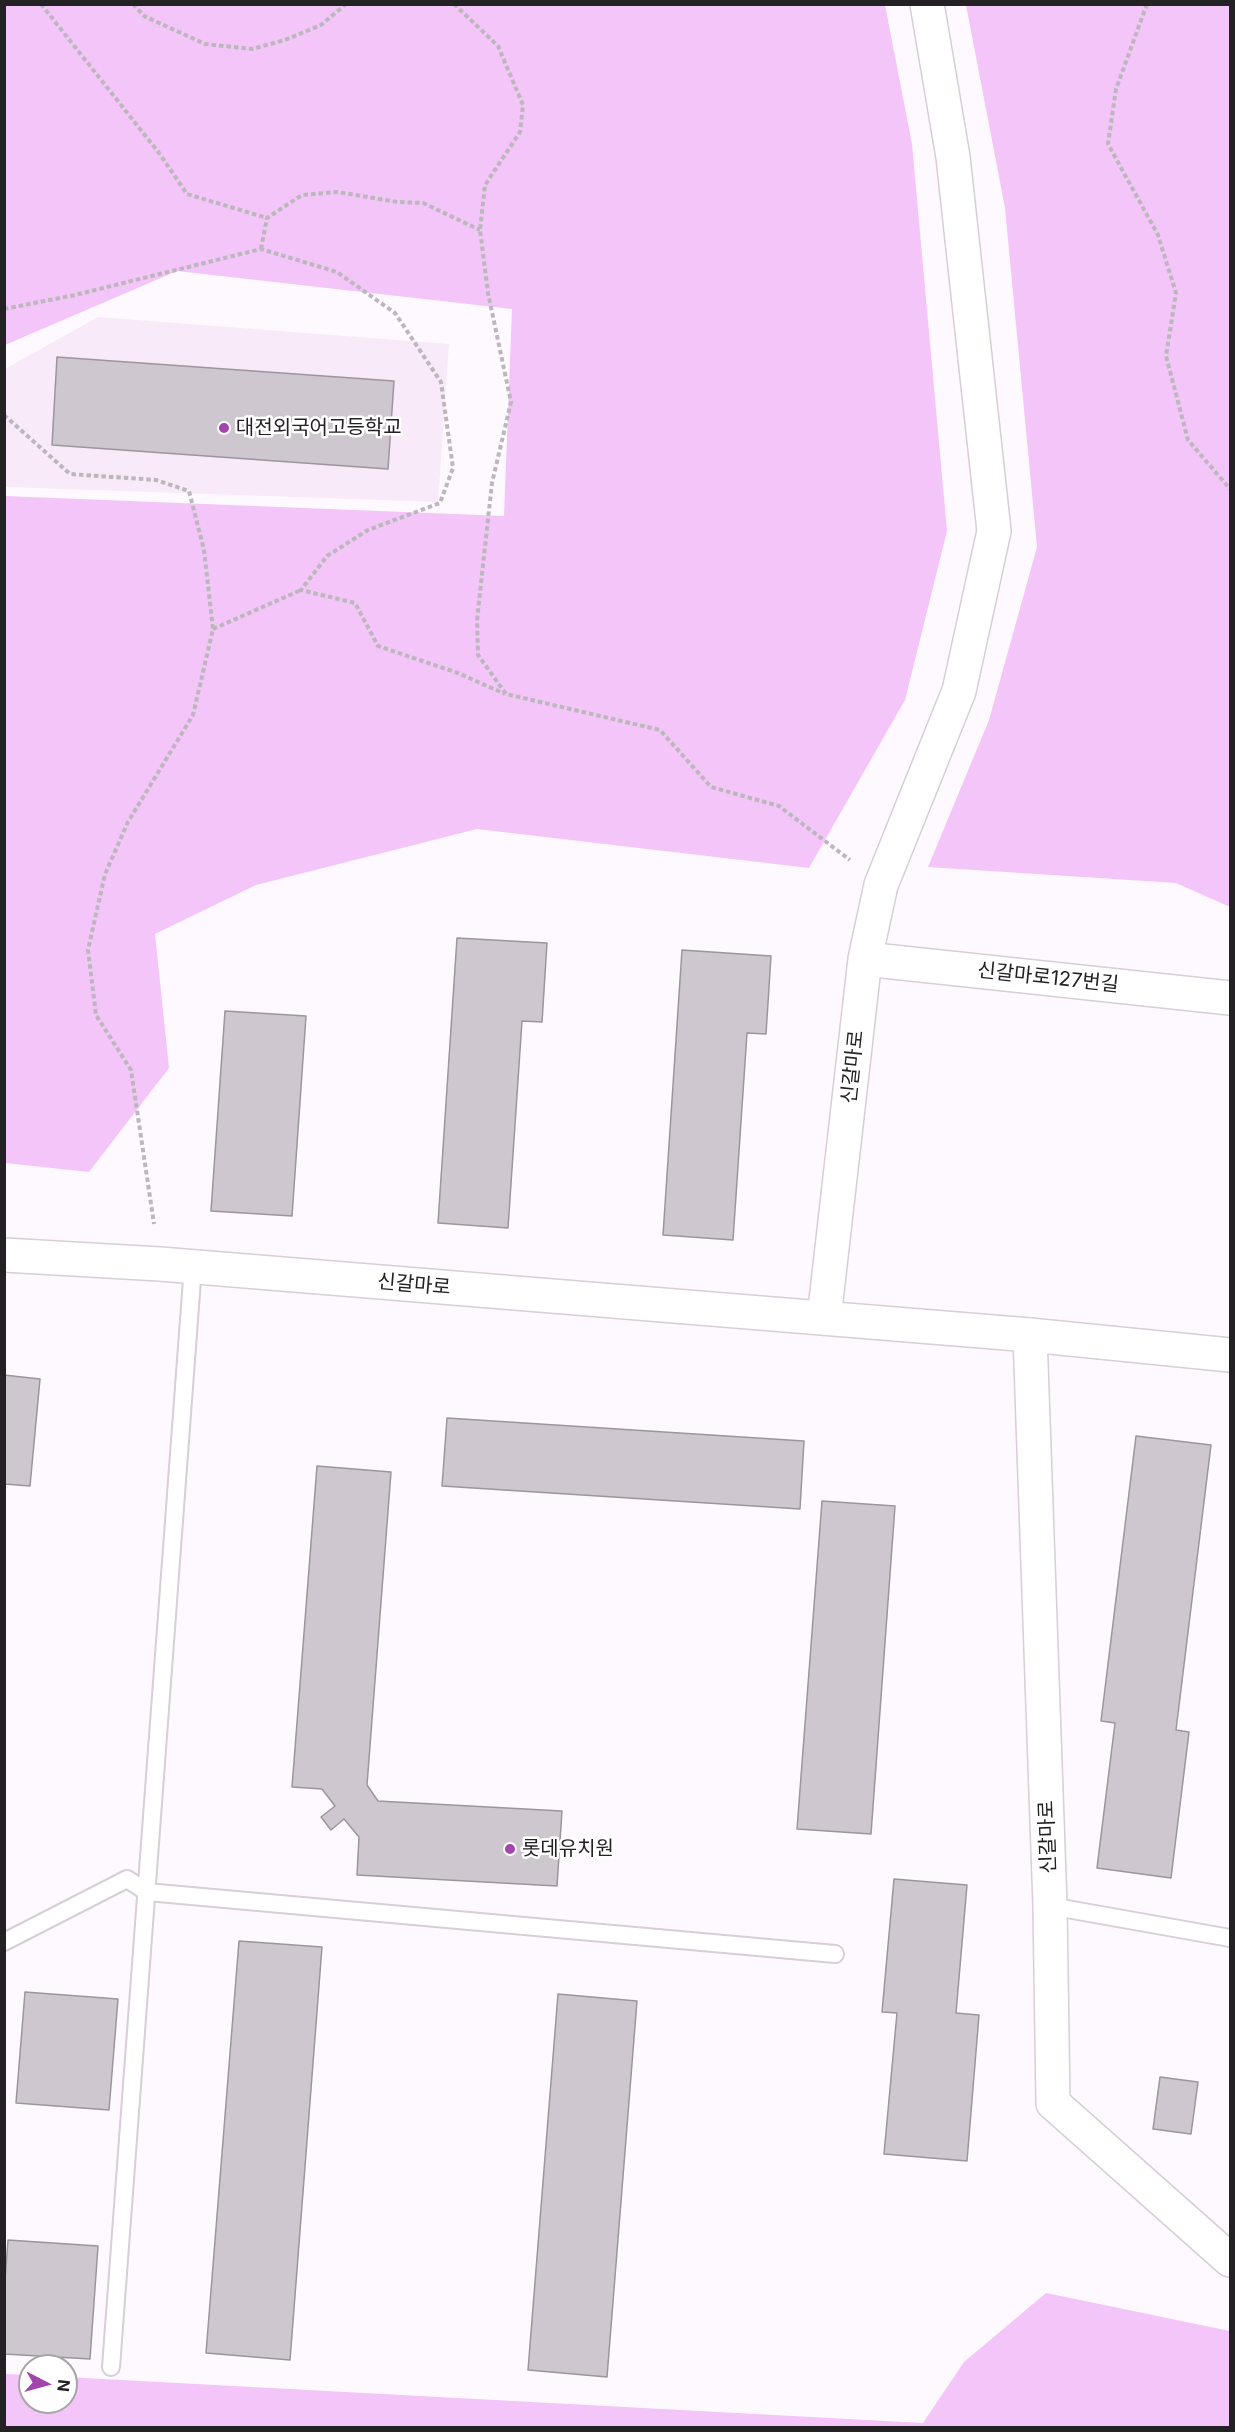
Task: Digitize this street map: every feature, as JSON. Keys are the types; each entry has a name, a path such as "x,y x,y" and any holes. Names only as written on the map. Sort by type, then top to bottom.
{"street":[{"name":"신갈마로","path":"824,1318 865,959 881,885 959,692 994,531 954,157 927,4"},
{"name":"신갈마로127번길","path":"865,959 1230,998"},
{"name":"신갈마로","path":"4,1255 193,1266 1030,1335 1230,1354"},
{"name":"신갈마로","path":"1030,1335 1050,1906 1053,2103 1230,2260"}],"lane":[{"path":"111,2367 193,1266"},
{"path":"4,1942 127,1879 147,1892 835,1954"},
{"path":"1050,1906 1230,1938"}],"path":[{"path":"41,4 159,153 187,194 267,218"},
{"path":"133,4 144,16 205,44 252,49 285,40 321,25 346,4"},
{"path":"454,4 498,46 523,105 520,132 484,185 480,230 488,293 512,402 492,483 477,620 478,656 506,694"},
{"path":"1147,4 1116,89 1108,144 1158,235 1176,293 1166,356 1188,440 1230,489"},
{"path":"261,249 267,218 302,195 337,192 398,202 423,203 480,230"},
{"path":"4,309 75,295 261,249 337,272 395,313 441,382 453,468 440,503 368,530 327,556 301,590 213,629"},
{"path":"4,415 70,474 156,480 189,491 204,550 213,629 193,715 128,822 105,874 88,950 96,1015 131,1070 160,1264"},
{"path":"301,590 356,603 378,646 458,673 506,694 660,730 711,787 779,806 881,885"}],"shaded area":[{"path":"5,4 885,5 912,144 947,531 905,700 809,868 477,829 256,885 155,934 169,1068 89,1172 5,1163 5,496 504,516 512,309 177,271 5,345"},
{"path":"966,5 1230,5 1230,907 1176,883 928,867 989,720 1037,547 1005,208"},
{"name":"대전외국어고등학교","path":"98,317 449,344 438,502 5,487 5,369"},
{"path":"1046,2293 1230,2331 1230,2427 5,2427 5,2374 18,2375 18,2414 78,2414 78,2378 923,2423 964,2362"}],"building":[{"path":"57,357 394,381 388,469 52,445"},
{"path":"457,938 547,943 542,1022 522,1021 508,1228 438,1223"},
{"path":"682,950 771,956 766,1034 747,1033 733,1240 663,1235"},
{"path":"225,1011 306,1016 292,1216 211,1211"},
{"path":"4,1375 40,1379 30,1486 4,1484"},
{"path":"447,1418 804,1441 800,1509 442,1486"},
{"path":"1136,1436 1211,1445 1176,1730 1189,1732 1171,1878 1097,1868 1115,1723 1101,1721"},
{"path":"317,1466 391,1472 367,1785 378,1801 562,1811 557,1886 357,1875 359,1837 344,1819 331,1830 321,1817 335,1806 322,1789 292,1787"},
{"path":"822,1501 895,1506 871,1834 797,1829"},
{"path":"894,1879 967,1885 956,2013 979,2015 967,2161 884,2154 897,2013 882,2012"},
{"path":"239,1941 322,1947 290,2360 206,2353"},
{"path":"25,1992 118,1999 109,2110 16,2103"},
{"path":"558,1994 637,2001 607,2377 528,2370"},
{"path":"1160,2077 1198,2082 1191,2134 1153,2129"},
{"path":"8,2240 98,2246 90,2359 78,2358 78,2354 4,2354 4,2293"}],"place":[{"name":"대전외국어고등학교","path":"224,428"},
{"name":"롯데유치원","path":"510,1849"}]}
